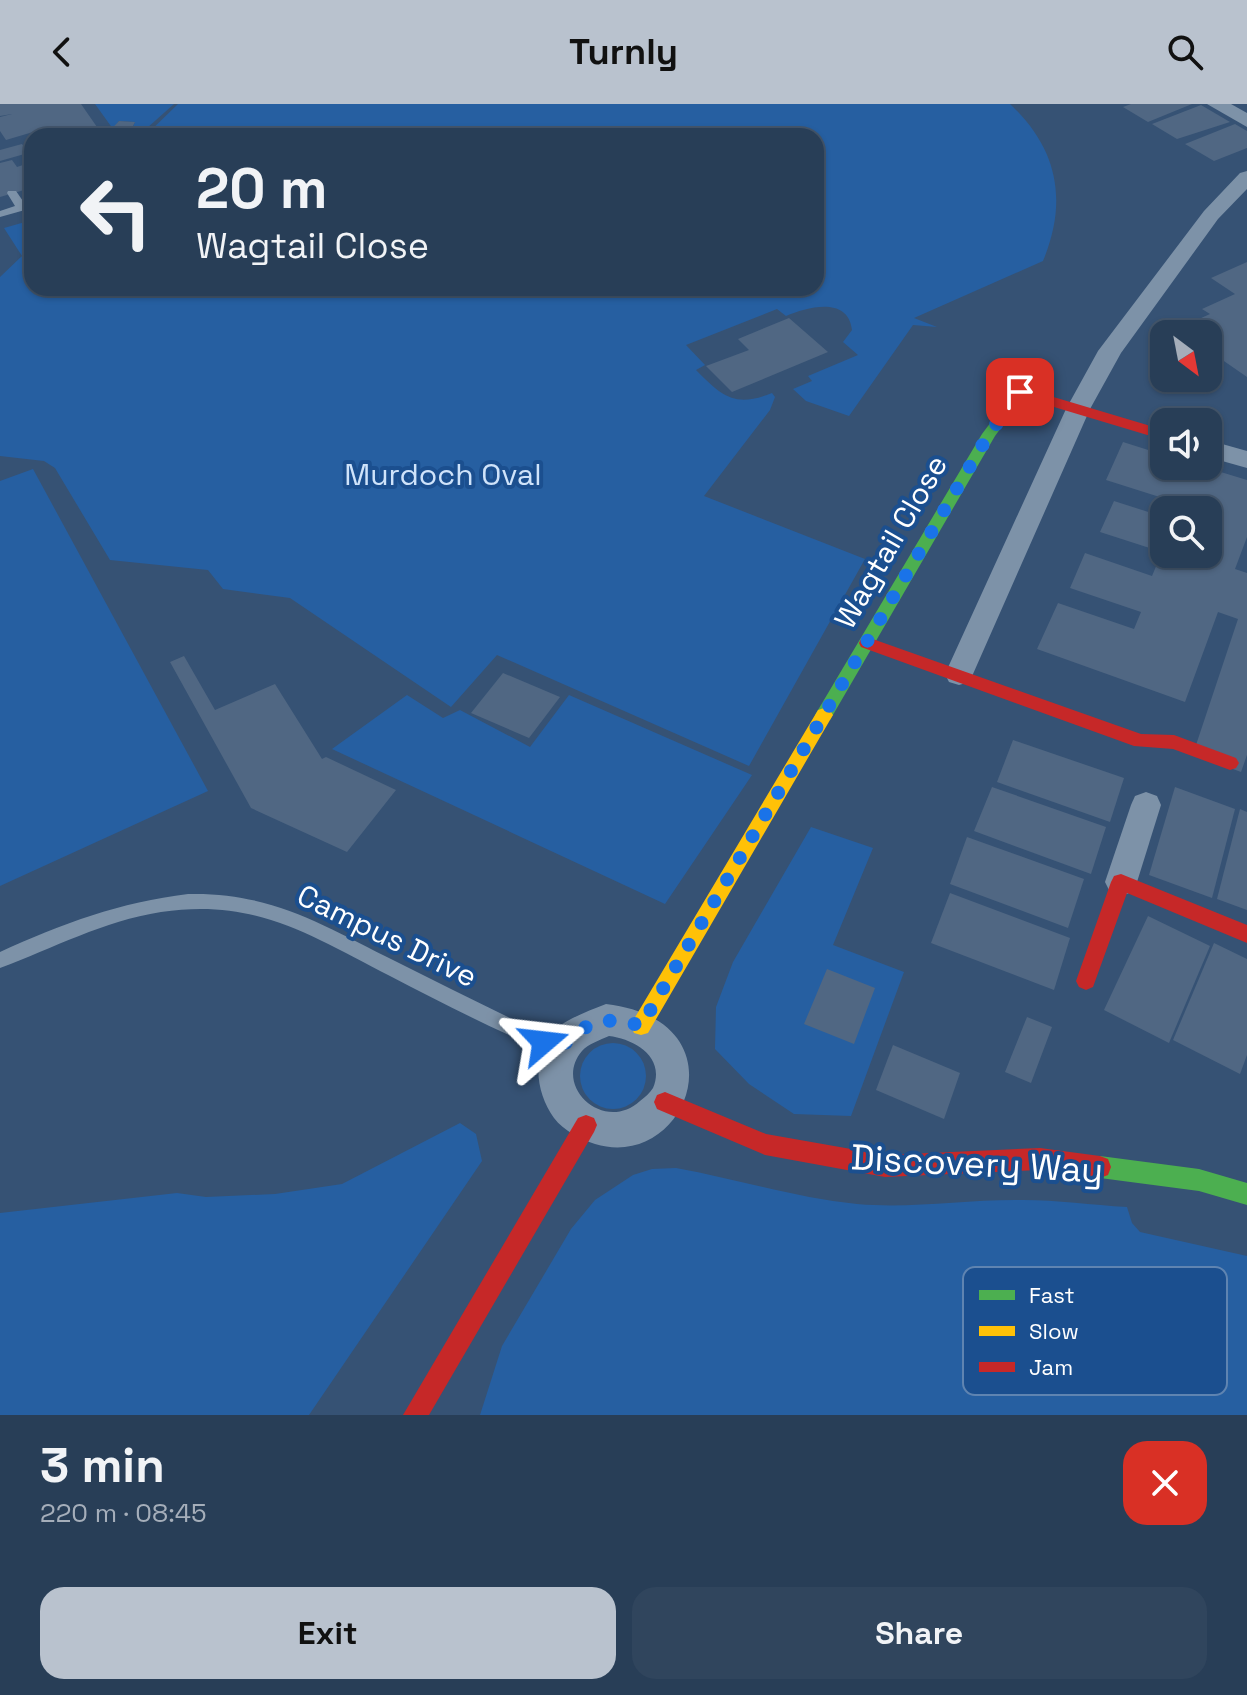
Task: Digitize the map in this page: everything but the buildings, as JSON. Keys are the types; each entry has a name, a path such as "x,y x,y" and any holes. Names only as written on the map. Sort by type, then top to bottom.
{"street":[{"path":"1217,104 1247,121"},
{"path":"959,674 1078,409 1110,351 1211,215 1247,177"},
{"name":"Wagtail Close","path":"641,1026 989,434 1020,392 1078,409"},
{"path":"1078,409 1150,431"},
{"path":"1222,452 1247,460"},
{"path":"867,643 1140,741 1174,742 1230,763"},
{"path":"1086,981 1146,805"},
{"path":"1121,882 1247,934"},
{"path":"606,1020 624,1020 641,1026 656,1036 667,1050 672,1067 672,1085 665,1102 646,1121 621,1131 586,1125 570,1114 559,1100 554,1082 554,1065 561,1048 572,1035 588,1025 606,1020"},
{"name":"Discovery Way","path":"665,1102 765,1144 885,1166 1040,1159 1199,1180 1247,1194"},
{"path":"415,1415 586,1125"}],"lane":[{"path":"12,193 24,203"},
{"path":"0,214 24,207"},
{"name":"Campus Drive","path":"0,960 98,919 174,903 217,901 255,906 314,926 518,1031 561,1048"}],"green space":[{"path":"95,104 174,104 147,128 132,128 135,122 119,121 112,128"},
{"name":"Murdoch Oval","path":"178,104 1010,104 1039,139 1048,158 1054,177 1055,217 1043,261 914,318 937,327 913,325 849,416 806,401 793,389 812,381 808,376 858,355 843,342 852,330 849,319 835,308 815,308 786,316 777,309 686,345 705,365 696,370 722,393 748,400 772,393 775,397 770,410 704,496 865,559 749,766 497,655 451,707 290,598 223,589 208,570 110,560 55,468 44,461 0,456 0,277 22,256 4,228 24,222 24,296 824,296 824,128 153,128"},
{"path":"33,469 208,791 0,886 0,481"},
{"path":"407,695 443,718 460,710 530,747 569,695 752,775 665,904 332,749"},
{"path":"811,827 873,848 833,945 904,972 851,1116 794,1114 749,1084 715,1049 716,1007 733,962"},
{"path":"613,1043 626,1045 636,1053 644,1063 644,1089 636,1099 626,1107 613,1109 600,1107 590,1099 582,1089 580,1076 582,1063 590,1053 600,1045"},
{"path":"460,1123 476,1134 482,1161 309,1415 0,1415 0,1213 177,1193 206,1197 275,1194 342,1184"},
{"path":"676,1168 857,1204 1023,1200 1127,1207 1132,1223 1140,1232 1247,1256 1247,1415 480,1415 502,1346 571,1229 595,1200 633,1175 652,1169"}],"traffic: fast":[{"path":"824,715 989,434 1017,397"},
{"path":"1100,1167 1199,1180 1247,1194"}],"traffic: slow":[{"path":"641,1026 824,715"}],"traffic: jam":[{"path":"1017,397 1020,392 1150,431"},
{"path":"867,643 1140,741 1174,742 1230,763"},
{"path":"1086,981 1121,882 1247,934"},
{"path":"665,1102 765,1144 885,1166 1040,1159 1100,1167"},
{"path":"415,1415 586,1125"}],"route":[{"path":"544,1042 561,1048 572,1035 588,1025 606,1020 624,1020 641,1026 989,434 1020,392"}]}
